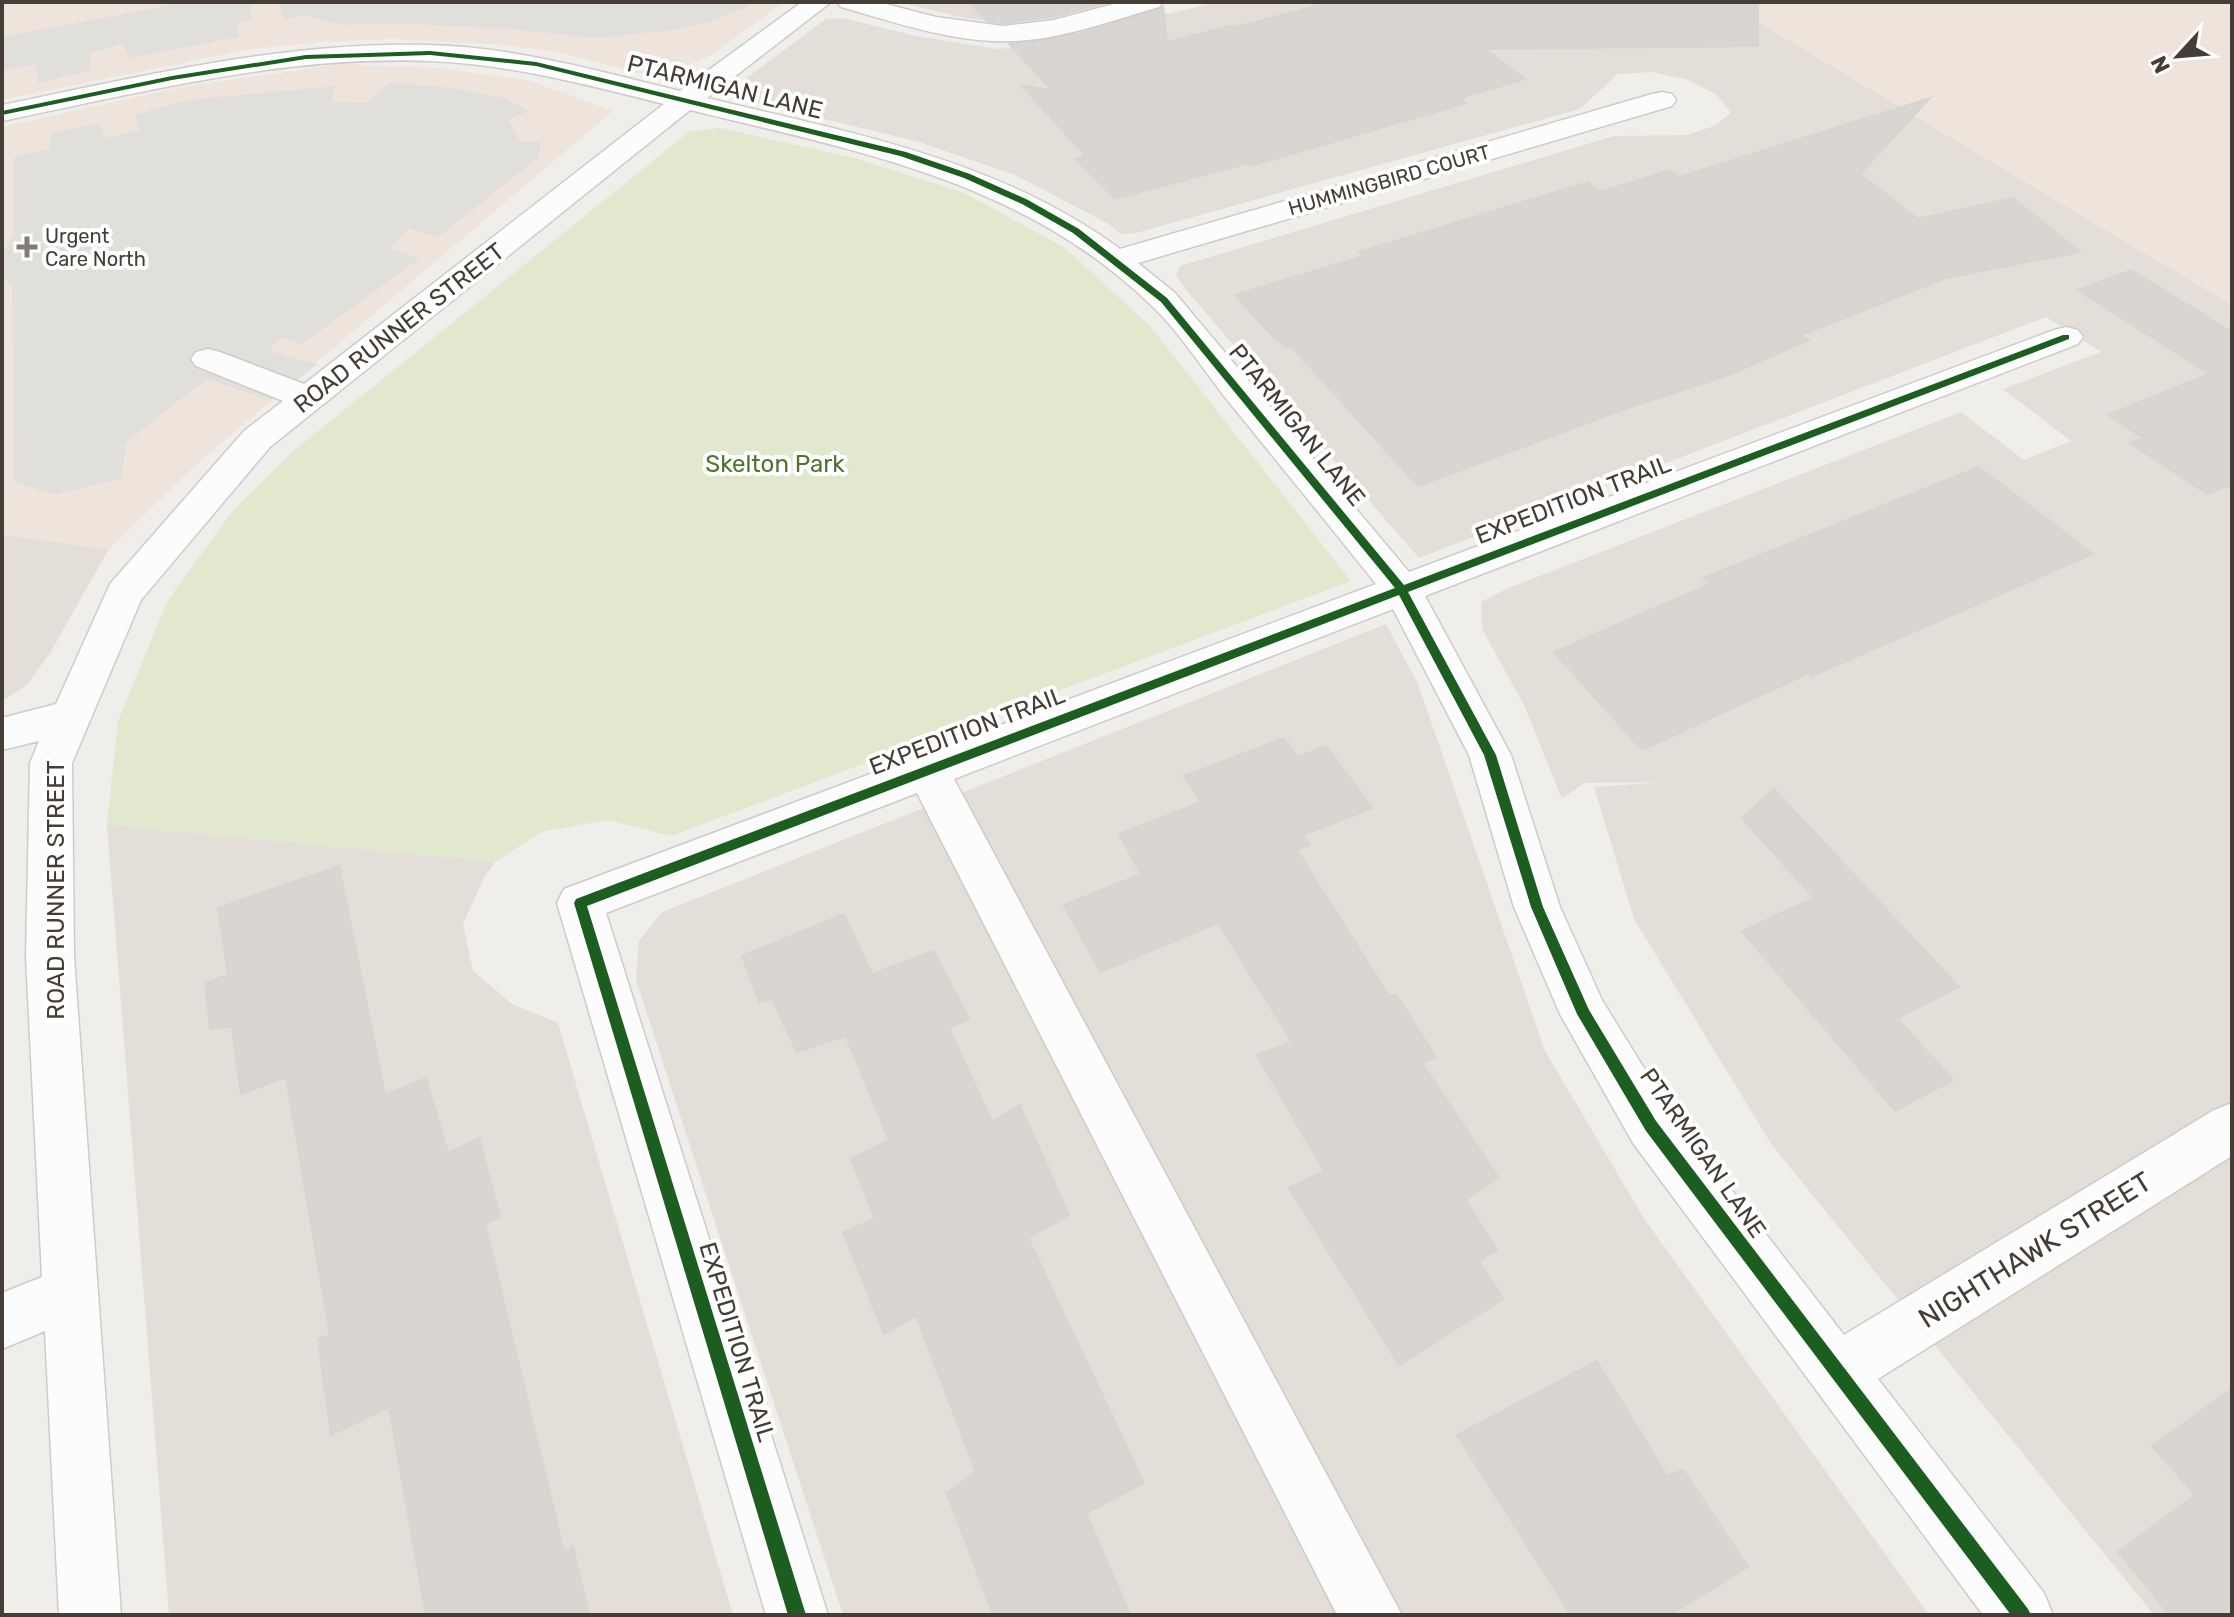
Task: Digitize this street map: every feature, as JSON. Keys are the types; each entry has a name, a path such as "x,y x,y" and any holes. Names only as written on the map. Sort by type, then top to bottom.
{"street":[{"name":"ROAD RUNNER STREET","path":"90,1615 50,957 51,763 68,717 124,594 257,439 686,100 818,2"},
{"path":"850,2 938,26 1027,33 1150,2"},
{"name":"PTARMIGAN LANE","path":"2,113 262,62 392,52 467,55 536,64 903,154 967,176 1063,224 1115,260 1164,300 1401,588 1490,755 1537,907 1584,1014 1651,1126 2022,1615"},
{"name":"HUMMINGBIRD COURT","path":"1115,260 1662,100"},
{"name":"EXPEDITION TRAIL","path":"797,1615 580,903 2066,337"},
{"path":"208,359 311,399"},
{"path":"2,734 68,717"},
{"path":"927,770 1371,1615"},
{"name":"NIGHTHAWK STREET","path":"1837,1372 2232,1127"},
{"path":"2,1321 72,1292"}],"shaded area":[{"path":"2,2 784,2 710,56 677,69 640,73 556,52 506,45 393,39 321,42 251,49 2,100"},
{"path":"186,2 251,3 251,20 237,24 239,37 130,58 123,44 90,53 90,71 38,83 35,64 2,71 2,37"},
{"path":"278,2 759,2 713,21 673,30 597,38 498,28 341,25 305,16 284,19"},
{"path":"898,2 1106,2 1008,24 965,18"},
{"path":"1218,2 1725,2 2232,305 2232,1615 2154,1615 1772,1145 1634,919 1594,787 1664,782 1584,783 1562,799 1524,705 1482,629 1481,602 1506,589 1961,412 2024,460 2071,441 2003,389 2101,352 2046,317 1419,558 1186,290 1176,275 1180,266 1614,136 1687,135 1714,126 1731,113 1717,95 1688,80 1652,72 1618,74 1580,109 1136,233 1121,234 1107,223 1015,175 919,142 755,102 744,93 744,80 826,19 842,18 916,36 999,49 1040,44"},
{"path":"1725,2 2232,2 2232,305"},
{"path":"342,64 439,68 528,80 613,111 199,462 109,549 2,535 2,127 180,87"},
{"path":"389,83 444,87 506,98 529,111 508,120 520,141 541,142 539,157 438,237 409,229 390,248 420,258 301,345 281,337 269,351 318,364 270,400 207,379 126,442 122,478 56,495 14,482 12,285 2,276 2,254 14,234 14,157 49,149 51,134 100,122 104,138 140,130 134,115 188,100 335,86 331,102 367,103"},
{"path":"2,535 109,549 50,653 27,685 2,701"},
{"path":"1386,624 1418,684 1545,1051 1645,1220 1929,1615 843,1615 636,980 639,941 662,912"},
{"path":"107,825 495,862 485,876 463,924 473,971 512,1004 558,1023 733,1615 169,1615"}],"green space":[{"name":"Skelton Park","path":"720,128 854,158 965,193 1065,248 1150,326 1351,581 671,836 608,820 543,831 495,862 107,825 118,721 168,600 234,509 291,453 690,131"}],"building":[{"path":"970,2 1109,2 1053,17 1003,23 987,21"},
{"path":"1330,2 1758,2 1758,46 1485,49 1525,79 1460,98 1466,103 1251,166 1248,163 1115,199 1076,159 1086,156 1021,85 1053,91 1009,44 1078,34 1163,7 1167,42"},
{"path":"1930,98 1860,174 1918,219 2013,198 2080,252 1946,278 1801,335 1809,340 1724,377 1636,405 1418,486 1291,346 1286,347 1274,338 1235,295 1363,256 1359,252 1588,182 1600,192 1670,170 1679,177"},
{"path":"2131,270 2232,332 2232,484 2207,494 2130,443 2143,438 2108,415 2209,374 2078,290"},
{"path":"1979,467 2093,554 1812,676 1809,673 1642,750 1554,652 1710,584 1703,578"},
{"path":"1284,738 1298,757 1326,746 1372,808 1303,835 1310,845 1297,850 1389,996 1396,994 1436,1057 1422,1063 1498,1177 1466,1200 1497,1250 1479,1261 1503,1299 1399,1365 1289,1188 1324,1171 1257,1055 1292,1042 1218,923 1100,972 1064,905 1141,874 1119,834 1201,802 1184,776"},
{"path":"1774,789 1959,987 1897,1018 1953,1080 1895,1111 1742,931 1814,898 1742,818"},
{"path":"339,866 385,1095 426,1078 448,1153 479,1138 500,1217 485,1224 564,1552 573,1547 589,1615 426,1615 389,1407 331,1435 318,1339 330,1335 286,1077 241,1094 232,1027 210,1029 205,983 228,975 218,908"},
{"path":"844,914 872,974 934,951 969,1019 949,1028 992,1122 1020,1105 1069,1215 1028,1238 1144,1483 1086,1513 1130,1615 993,1615 947,1493 976,1472 916,1316 884,1334 843,1232 875,1219 851,1159 889,1140 846,1036 797,1052 772,999 759,1002 742,956"},
{"path":"1597,1361 1667,1476 1683,1470 1748,1567 1670,1615 1571,1615 1457,1435"},
{"path":"2232,1389 2232,1615 2170,1615 2118,1552 2195,1495 2152,1446"}],"cycle path":[{"path":"2,113 172,78 306,57 430,53 536,64 903,154 967,176 1025,202 1076,231 1164,300 1401,588 1490,755 1537,907 1584,1014 1651,1126 2022,1615"},
{"path":"797,1615 580,903 2066,337"}],"place":[{"name":"Urgent Care North","path":"27,247"}]}
